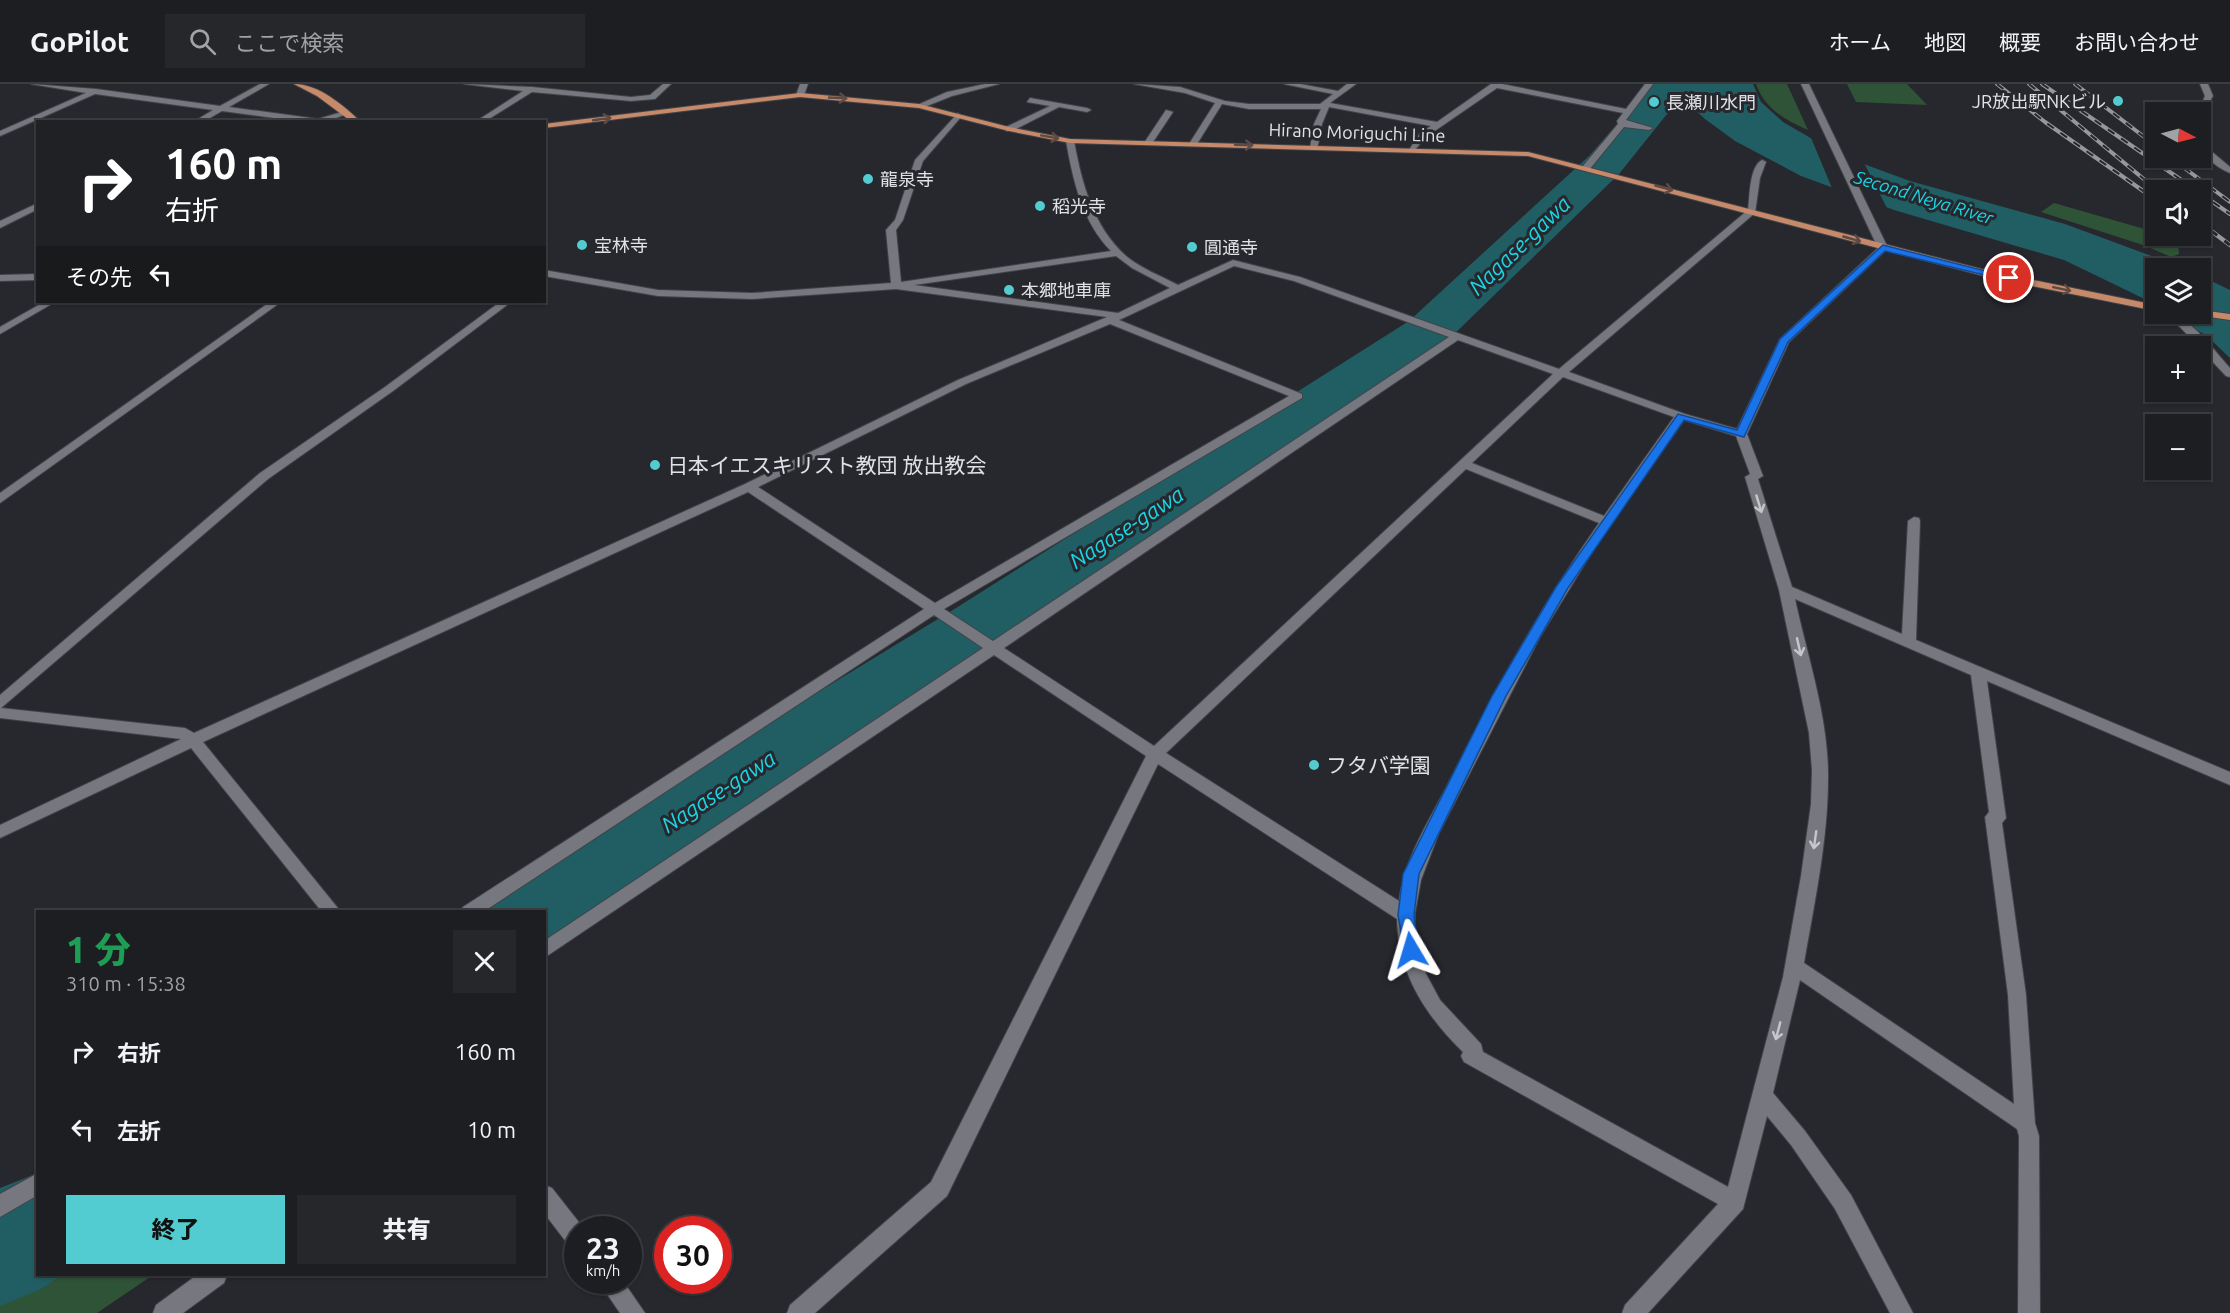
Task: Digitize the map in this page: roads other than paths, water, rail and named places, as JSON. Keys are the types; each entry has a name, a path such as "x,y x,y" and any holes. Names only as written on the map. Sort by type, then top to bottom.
{"main road":[{"path":"298,84 320,94 355,120"},
{"name":"Hirano Moriguchi Line","path":"546,126 800,95 919,106 1009,129 1070,141 1528,154 1752,211 1883,248 1988,274 2145,307"},
{"path":"2211,315 2230,317"}],"street":[{"path":"35,84 310,120"},
{"path":"199,120 265,84"},
{"path":"468,84 631,99 652,97 667,84"},
{"path":"481,120 539,84"},
{"path":"800,95 804,84"},
{"path":"919,106 950,94 995,84"},
{"path":"1138,84 1193,93 1204,99 1258,107 1287,107 1293,103 1325,106 1439,125"},
{"path":"1288,84 1338,93"},
{"path":"1314,148 1318,124 1325,106 1338,93 1352,84"},
{"path":"1624,124 1621,121 1649,84"},
{"path":"1633,1313 1735,1202 1794,966 1816,835 1820,770 1817,734 1808,684 1786,590 1751,477 1756,476 1741,434 1784,341 1883,248 1805,84"},
{"path":"2204,84 2209,96 2206,102"},
{"path":"1413,150 1423,135 1496,85 1629,112"},
{"path":"0,134 96,91"},
{"path":"1030,100 1087,110"},
{"path":"1193,144 1220,101"},
{"path":"1009,129 1058,105"},
{"path":"1148,143 1169,112"},
{"path":"320,120 345,113"},
{"path":"896,286 891,230 898,220 919,160 958,115"},
{"path":"1624,124 1648,128"},
{"path":"1589,168 1624,124"},
{"path":"1070,141 1077,186 1093,221 1119,253 1146,272 1179,289"},
{"path":"2211,155 2230,171"},
{"path":"798,1313 939,1189 1155,754 1562,373 1752,211 1756,178 1762,162"},
{"path":"0,225 36,207"},
{"path":"546,274 608,286 681,294 752,296 896,286 914,281 1119,253"},
{"path":"0,832 193,740 749,487 963,382 1115,318 1233,263 1297,279 1681,416 1741,434"},
{"path":"0,278 36,277"},
{"path":"472,910 934,609 1298,396 1115,318 896,286"},
{"path":"0,331 48,303"},
{"path":"0,499 275,303"},
{"path":"0,703 264,476 389,390 505,303"},
{"path":"2182,324 2230,374"},
{"path":"546,950 995,650 1451,333"},
{"path":"1681,416 1563,587 1499,696 1411,874 1406,915 1411,950 1421,988 1438,1014 1474,1050 1471,1056 1735,1202"},
{"path":"1464,464 1607,522"},
{"path":"749,487 995,650 1406,915"},
{"path":"1909,642 1914,521"},
{"path":"1786,590 2230,779"},
{"path":"1978,670 1998,818 1993,817 2017,995 2025,1123 2029,1136 2029,1313"},
{"path":"0,712 185,734 193,740 330,910"},
{"path":"1794,966 2025,1123"},
{"path":"1761,1094 1798,1138 1843,1202 1902,1313"},
{"path":"0,1206 36,1184"},
{"path":"546,1198 564,1221"},
{"path":"164,1313 215,1276"},
{"path":"619,1294 634,1313"}],"water":[{"name":"Second Neya River","path":"1659,84 1753,84 1761,102 1783,122 1833,151 1910,181 2065,224 2157,258 2145,258 2145,299 2064,260 1894,210 1801,176 1735,141 1705,119 1680,96 1667,98 1603,176 1589,172"},
{"path":"2211,281 2230,290 2230,358 2211,340 2211,336 2187,324 2211,324"}],"waterway":[{"name":"Nagase-gawa","path":"534,910 981,624 1427,332 1604,165 1660,96 1673,84"},
{"name":"Nagase-gawa","path":"0,1251 36,1228"}],"railway":[{"path":"1997,84 2045,122 2145,192"},
{"path":"2029,84 2145,180"},
{"path":"2042,84 2181,180"},
{"path":"2075,84 2145,138"},
{"path":"2184,168 2230,202"},
{"path":"2211,201 2230,214"},
{"path":"2211,231 2230,245"}],"place":[{"name":"JR放出駅NKビル","path":"2118,101"},
{"name":"長瀬川水門","path":"1654,102"},
{"name":"龍泉寺","path":"868,179"},
{"name":"稻光寺","path":"1040,206"},
{"name":"宝林寺","path":"582,245"},
{"name":"圓通寺","path":"1192,247"},
{"name":"本郷地車庫","path":"1009,290"},
{"name":"日本イエスキリスト教団 放出教会","path":"655,465"},
{"name":"フタバ学園","path":"1314,765"}]}
